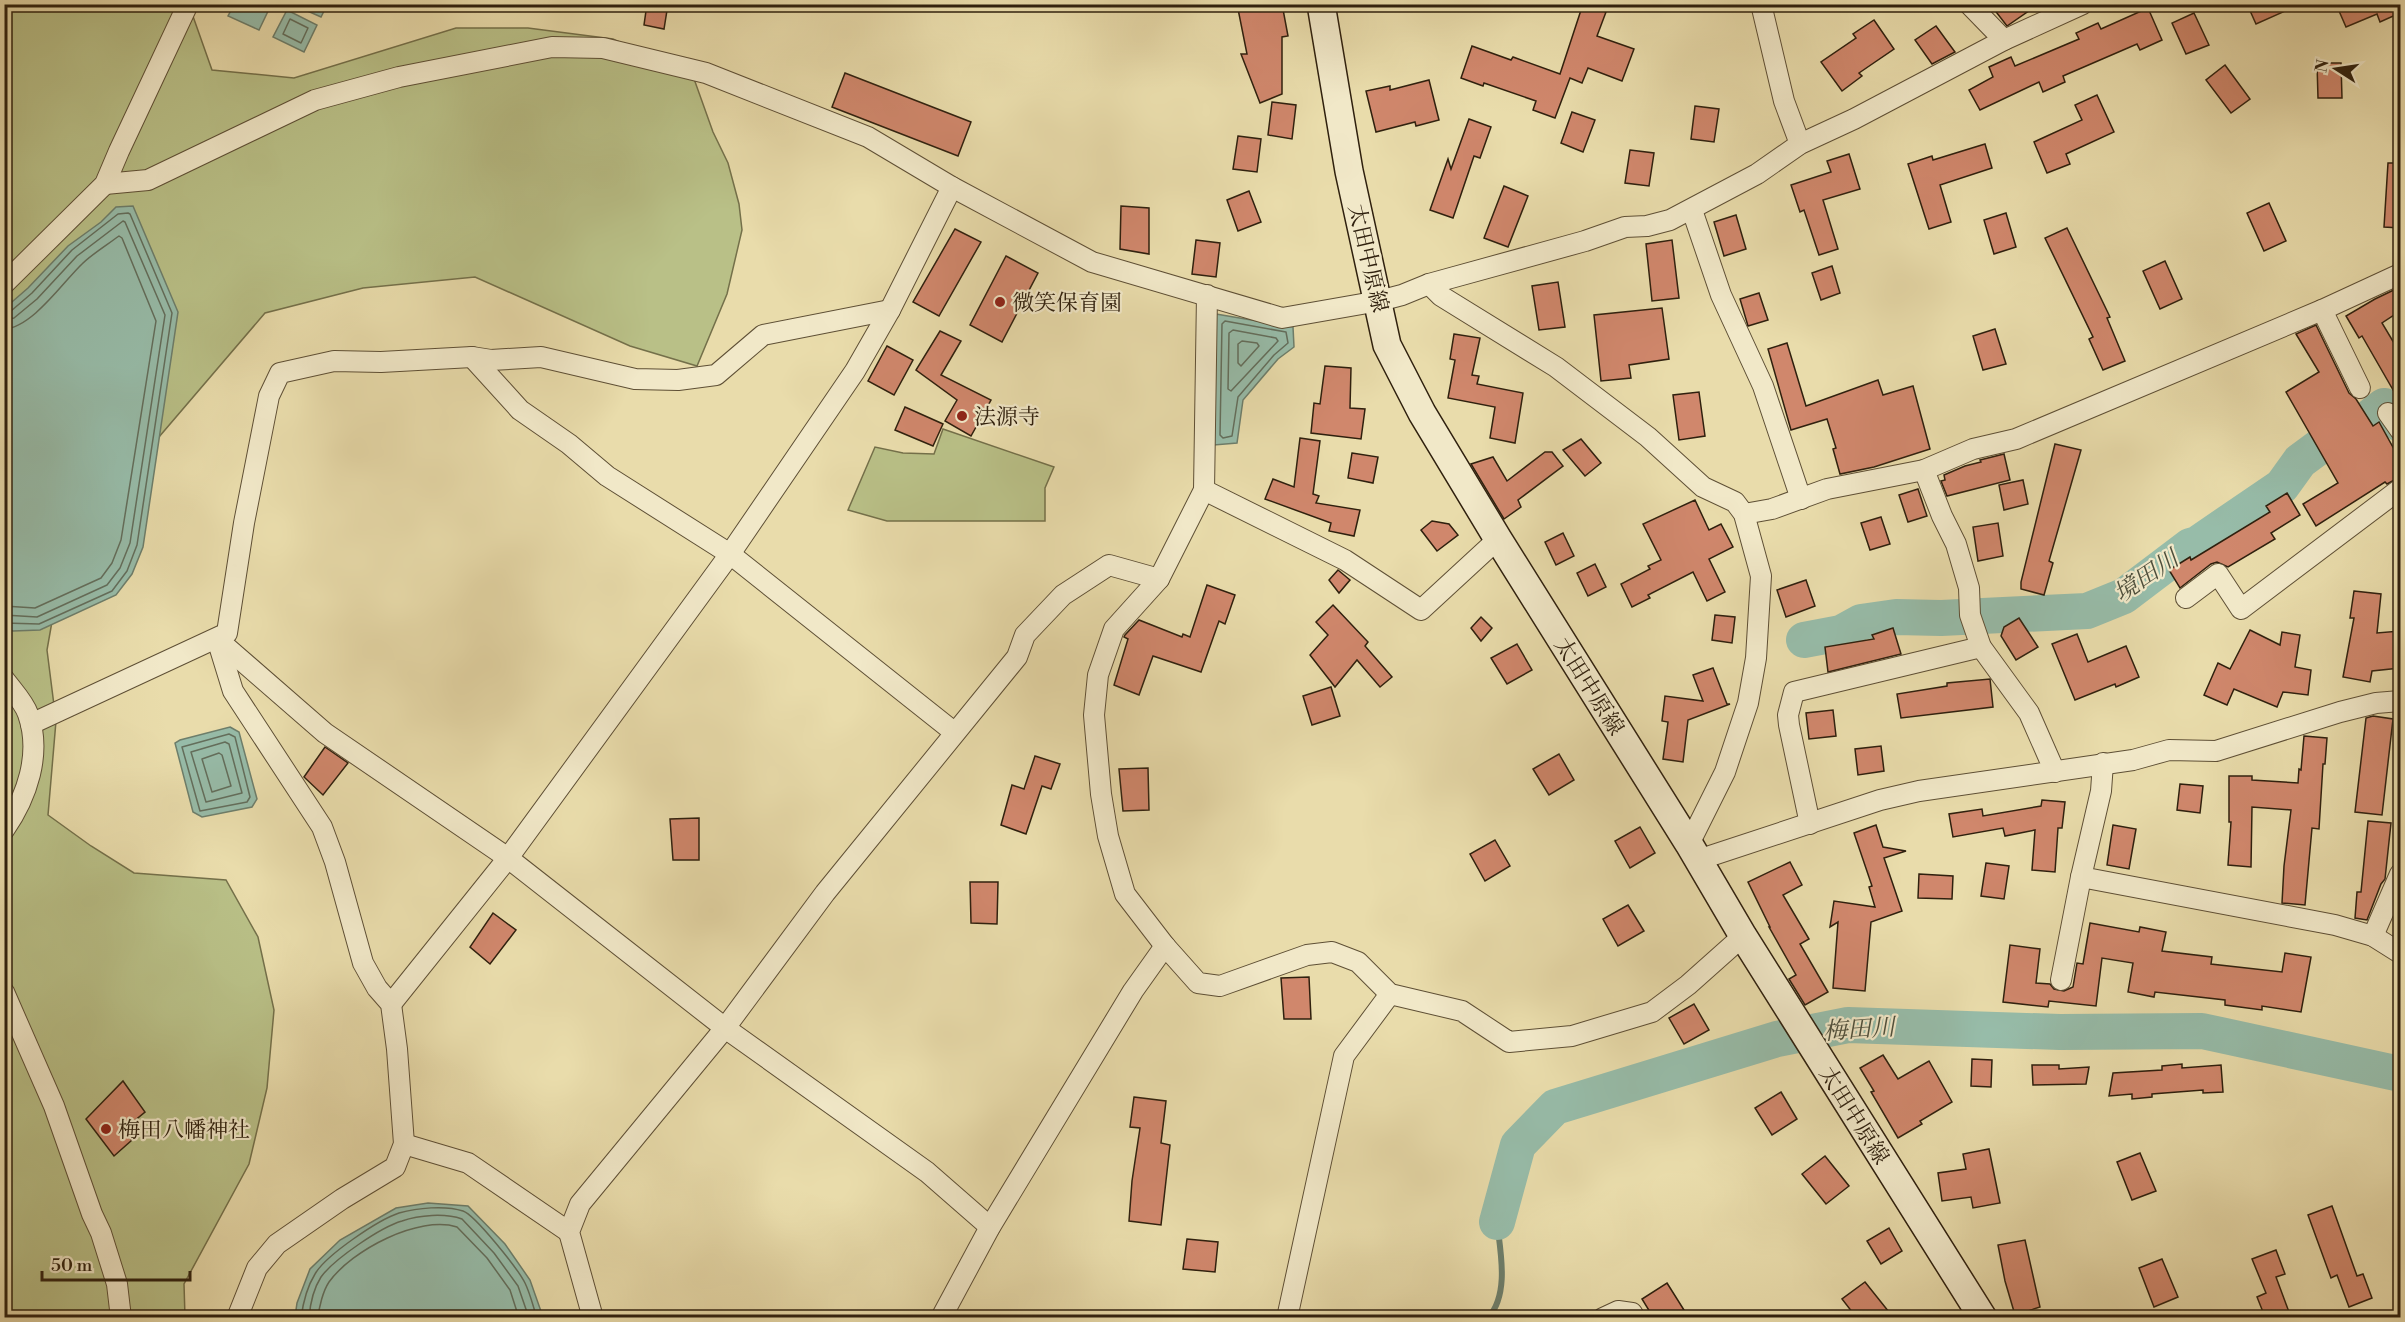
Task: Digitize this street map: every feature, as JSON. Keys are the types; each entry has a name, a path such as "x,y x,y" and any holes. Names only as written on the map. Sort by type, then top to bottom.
{"main road":[{"name":"太田中原線","path":"1321,4 1349,171 1388,345 1422,413 1743,936 1983,1317"}],"street":[{"path":"4,284 105,184 188,4"},
{"path":"1761,4 1784,101 1800,144"},
{"path":"1969,4 2004,40"},
{"path":"105,184 148,180 315,100 399,77 552,46 603,48 706,73 868,136 952,187 1092,262 1282,318 1379,302 1429,284 1585,241 1625,227 1647,226 1670,220 1757,174 1800,144 1854,119 2004,40 2083,4"},
{"path":"391,1004 508,858 730,554 855,371 890,310 952,187"},
{"path":"1692,210 1721,295 1763,386 1801,499"},
{"path":"1744,514 1772,509 1827,489 1924,470 1973,449 2016,439 2322,310 2400,274"},
{"path":"1429,284 1441,296 1556,367 1648,438 1703,487 1734,502 1744,514 1761,576 1756,658 1748,703 1725,772 1693,852"},
{"path":"1207,295 1204,490 1159,579 1114,629 1098,675 1094,715 1101,794 1108,836 1125,894 1165,946 1198,983 1220,986 1307,955 1332,952 1358,962 1390,994 1462,1011 1509,1042 1572,1036 1652,1012 1688,985 1743,936"},
{"path":"31,724 226,633 244,523 269,396 280,373 334,361 381,362 472,357 491,360 541,357 634,379 678,380 716,375 763,335 890,310"},
{"path":"2322,310 2360,388"},
{"path":"472,357 520,410 569,444 607,476 730,554 954,732"},
{"path":"2388,413 2400,430"},
{"path":"1924,470 1956,544 1969,588 1970,615 1981,647 2029,713 2055,772"},
{"path":"2186,598 2218,574 2241,609 2400,489"},
{"path":"1204,490 1345,560 1421,610 1498,539"},
{"path":"593,1317 569,1232 580,1204 725,1028 825,893 1017,657 1025,635 1064,595 1109,565 1159,579"},
{"path":"217,639 325,733 508,858 725,1028 927,1172 990,1227"},
{"path":"217,639 233,691 322,827 335,862 363,963 376,988 391,1004 398,1049 404,1144 396,1167 342,1199 277,1244 256,1268 237,1317"},
{"path":"1810,824 1789,725 1788,715 1794,692 1981,647"},
{"path":"4,679 28,712 34,755 27,788 16,813 4,830"},
{"path":"1693,852 1810,824 1919,791 2133,760 2169,750 2216,751 2340,712 2376,703 2400,701"},
{"path":"2061,980 2101,791 2103,763"},
{"path":"2373,936 2400,874"},
{"path":"2081,877 2335,925 2373,936 2400,953"},
{"path":"941,1317 990,1227 1132,991 1165,946"},
{"path":"4,992 54,1106 92,1214 101,1233 117,1284 121,1317"},
{"path":"1287,1317 1344,1056 1390,994"},
{"path":"404,1144 468,1163 569,1232"},
{"path":"1604,1317 1618,1311 1632,1313 1635,1317"}],"green space":[{"path":"5,5 189,5 212,70 294,78 456,28 528,28 613,39 693,76 713,132 728,163 739,204 742,230 727,294 697,366 630,346 475,277 363,288 265,313 141,458 60,576 47,650 56,721 48,815 134,873 226,880 258,937 274,1010 267,1088 249,1164 184,1284 185,1317 5,1318"},
{"path":"943,429 1054,467 1045,488 1045,521 887,521 848,510 875,447 903,453 934,454"}],"water":[{"path":"234,4 271,5 259,30 228,16"},
{"path":"327,4 321,17 294,5"},
{"path":"287,10 317,25 304,52 273,37"},
{"path":"133,206 178,312 143,547 132,574 116,595 40,630 13,631 4,628 5,308 28,288 68,246 101,222 116,207"},
{"path":"1216,314 1293,327 1294,347 1278,359 1243,400 1237,443 1214,445"},
{"path":"230,727 239,732 257,799 252,807 202,817 193,812 175,743"},
{"path":"428,1203 468,1206 505,1244 530,1280 543,1317 295,1317 297,1303 310,1269 340,1240 396,1208"}],"building":[{"path":"647,4 668,4 664,29 644,25"},
{"path":"1237,4 1282,4 1288,36 1282,37 1282,94 1260,103 1241,54 1247,54"},
{"path":"1583,4 1606,12 1597,36 1634,49 1622,81 1588,68 1582,83 1570,78 1555,118 1533,110 1536,101 1484,83 1483,86 1461,78 1472,46 1511,60 1513,57 1560,74"},
{"path":"1990,4 2039,4 2007,26"},
{"path":"2247,4 2301,4 2256,24"},
{"path":"2336,4 2400,4 2400,13 2380,22 2377,14 2346,27"},
{"path":"2148,8 2162,40 2140,50 2137,44 2063,76 2065,82 2043,92 2039,82 1980,110 1969,90 1993,77 1989,67 2011,57 2015,66 2079,39 2076,33 2098,23 2101,29"},
{"path":"2194,13 2209,45 2186,54 2172,23"},
{"path":"1874,20 1894,49 1859,73 1862,76 1842,91 1821,62 1856,38 1853,34"},
{"path":"1936,26 1955,52 1932,64 1915,40"},
{"path":"2317,63 2341,63 2342,98 2318,98"},
{"path":"2225,65 2250,99 2231,113 2206,80"},
{"path":"845,73 971,122 958,156 832,107"},
{"path":"1429,80 1439,120 1416,126 1415,122 1376,132 1366,91 1390,86 1390,90"},
{"path":"2097,95 2114,132 2066,154 2070,164 2047,173 2034,142 2082,120 2075,105"},
{"path":"1272,102 1296,105 1292,139 1268,135"},
{"path":"1695,106 1719,109 1714,142 1691,139"},
{"path":"1572,112 1595,120 1583,152 1561,143"},
{"path":"1469,119 1491,127 1480,158 1474,156 1453,218 1430,210 1448,159 1451,169"},
{"path":"1238,136 1261,139 1257,172 1233,169"},
{"path":"1985,144 1992,168 1940,185 1951,222 1929,229 1908,164 1932,156 1933,160"},
{"path":"1630,150 1654,153 1649,186 1625,183"},
{"path":"1849,154 1860,189 1823,200 1838,249 1819,255 1804,210 1800,212 1791,185 1831,172 1827,161"},
{"path":"2388,163 2400,163 2400,228 2384,227"},
{"path":"1504,186 1528,196 1508,247 1484,238"},
{"path":"1249,191 1261,222 1238,231 1227,200"},
{"path":"2269,203 2286,241 2264,251 2247,213"},
{"path":"1121,206 1149,208 1149,254 1120,249"},
{"path":"2006,213 2016,247 1994,254 1984,220"},
{"path":"1736,215 1746,249 1724,256 1714,222"},
{"path":"2067,228 2110,317 2107,318 2125,361 2103,370 2089,339 2093,337 2045,238"},
{"path":"955,229 981,242 939,316 913,302"},
{"path":"1196,240 1220,243 1216,277 1192,274"},
{"path":"1672,240 1679,298 1652,301 1646,244"},
{"path":"1006,256 1038,273 1002,342 970,325"},
{"path":"2165,261 2182,299 2160,309 2143,271"},
{"path":"1832,266 1840,293 1821,300 1812,273"},
{"path":"1558,282 1565,327 1539,330 1532,286"},
{"path":"2400,287 2400,311 2382,323 2400,353 2400,402 2362,336 2359,338 2346,316"},
{"path":"1759,293 1768,320 1748,326 1740,299"},
{"path":"1662,308 1669,359 1629,365 1631,378 1601,381 1594,315"},
{"path":"2316,325 2349,393 2356,399 2373,426 2379,422 2400,460 2400,477 2387,484 2385,482 2316,526 2303,504 2338,483 2286,392 2319,372 2296,334"},
{"path":"1995,329 2006,364 1983,370 1973,336"},
{"path":"940,331 961,341 941,375 991,400 971,436 945,421 957,400 916,370"},
{"path":"1454,334 1480,338 1472,375 1479,376 1477,384 1523,393 1515,443 1490,438 1495,407 1448,398 1455,360 1450,359"},
{"path":"1787,343 1806,406 1878,380 1883,395 1913,386 1930,449 1874,467 1840,474 1833,449 1836,448 1827,419 1791,430 1768,349"},
{"path":"887,346 913,360 894,395 868,381"},
{"path":"1325,366 1351,368 1350,408 1365,409 1361,439 1311,433 1314,403 1320,404"},
{"path":"1699,392 1705,436 1679,440 1673,395"},
{"path":"905,407 943,424 933,446 895,430"},
{"path":"1300,438 1320,441 1313,494 1319,496 1316,503 1360,510 1354,536 1329,531 1331,523 1265,499 1273,479 1294,487"},
{"path":"1581,439 1601,463 1585,476 1563,450"},
{"path":"2055,444 2081,450 2049,561 2053,563 2044,595 2021,589 2021,582"},
{"path":"1545,452 1552,452 1563,466 1518,500 1521,507 1504,519 1471,464 1493,457 1507,481"},
{"path":"1352,453 1378,457 1373,483 1348,478"},
{"path":"2004,454 2010,480 1947,496 1941,481 1945,480 1944,475 1981,462 1980,460"},
{"path":"2023,480 2028,504 2004,510 1999,485"},
{"path":"1918,489 1927,516 1908,522 1899,495"},
{"path":"2287,493 2300,515 2271,533 2275,539 2228,567 2217,562 2211,564 2180,588 2169,570 2190,557 2191,560 2270,512 2266,506"},
{"path":"1695,500 1709,530 1721,524 1733,547 1709,559 1725,592 1707,601 1693,572 1648,595 1650,598 1632,607 1621,584 1650,569 1648,566 1661,560 1643,524"},
{"path":"1881,517 1890,544 1870,550 1861,523"},
{"path":"1432,521 1449,524 1458,535 1437,551 1421,530"},
{"path":"1998,523 2003,556 1978,561 1973,527"},
{"path":"1563,533 1574,556 1556,565 1545,542"},
{"path":"1595,564 1606,587 1588,596 1577,573"},
{"path":"1338,570 1350,580 1339,593 1329,580"},
{"path":"1806,580 1815,606 1786,617 1777,590"},
{"path":"1207,585 1235,595 1225,624 1219,621 1201,672 1153,656 1139,695 1114,685 1128,639 1124,637 1125,635 1139,620 1182,637 1183,634 1190,637"},
{"path":"2354,591 2381,594 2377,633 2400,631 2400,668 2372,671 2370,682 2343,677 2354,618 2350,618"},
{"path":"1333,605 1368,642 1365,646 1392,677 1380,687 1357,660 1335,687 1310,655 1328,635 1316,622"},
{"path":"1715,615 1735,617 1732,643 1712,640"},
{"path":"1481,617 1492,628 1481,641 1471,628"},
{"path":"2019,618 2038,647 2016,660 2001,636 2004,627"},
{"path":"1893,628 1901,654 1828,672 1825,647 1874,639 1872,635"},
{"path":"2250,630 2280,645 2282,632 2300,635 2295,667 2311,670 2308,695 2283,692 2277,707 2234,689 2227,705 2204,695 2218,663 2230,669"},
{"path":"2077,634 2088,662 2126,646 2139,677 2075,700 2052,644"},
{"path":"1517,644 1532,670 1507,684 1491,658"},
{"path":"1713,668 1727,704 1730,704 1688,720 1683,762 1663,759 1668,722 1662,721 1665,696 1703,701 1693,675"},
{"path":"1990,679 1993,707 1901,718 1897,694 1947,686 1947,683"},
{"path":"1331,687 1340,716 1312,725 1303,696"},
{"path":"1833,710 1836,736 1809,739 1806,713"},
{"path":"2373,716 2393,719 2382,815 2355,812 2366,718"},
{"path":"2304,736 2327,738 2319,829 2312,828 2305,905 2282,903 2291,810 2252,807 2251,867 2228,865 2231,822 2229,822 2229,776 2252,776 2252,780 2298,783"},
{"path":"1881,746 1884,771 1858,775 1855,749"},
{"path":"325,747 348,763 323,795 304,777"},
{"path":"1559,754 1574,780 1549,795 1533,769"},
{"path":"1035,756 1060,764 1051,789 1042,786 1026,834 1001,825 1012,785 1024,789"},
{"path":"1148,768 1149,810 1123,811 1119,769"},
{"path":"2180,784 2203,786 2200,813 2177,810"},
{"path":"2042,800 2065,802 2062,828 2058,828 2055,872 2032,870 2035,830 2005,836 2003,828 1953,837 1949,814 1982,809 1983,816 2041,806"},
{"path":"699,818 699,860 673,860 670,819"},
{"path":"2368,821 2391,823 2385,879 2367,920 2355,918 2357,892 2361,892"},
{"path":"1876,825 1883,847 1906,851 1884,858 1902,911 1871,922 1865,991 1833,988 1838,922 1830,927 1834,901 1875,907 1869,887 1872,886 1854,833"},
{"path":"2113,825 2136,829 2129,869 2107,865"},
{"path":"1640,827 1655,853 1630,868 1615,841"},
{"path":"1495,840 1510,866 1485,881 1470,854"},
{"path":"1790,862 1802,885 1783,895 1809,939 1800,944 1828,992 1805,1005 1789,979 1796,975 1769,927 1748,882"},
{"path":"1986,863 2009,866 2004,899 1981,896"},
{"path":"1919,874 1953,876 1952,899 1918,898"},
{"path":"970,882 998,882 997,924 971,923"},
{"path":"1628,905 1644,931 1618,946 1603,919"},
{"path":"493,913 516,930 490,964 470,947"},
{"path":"2090,923 2139,932 2140,927 2166,932 2162,951 2212,957 2211,964 2282,972 2285,953 2311,957 2301,1012 2262,1006 2262,1010 2225,1005 2225,1000 2155,992 2154,997 2128,992 2133,963 2102,958 2096,1006 2049,1001 2048,1007 2003,1002 2010,945 2040,949 2036,983 2050,984 2054,989 2064,991 2073,987 2077,963 2083,964"},
{"path":"1309,977 1311,1019 1284,1019 1281,978"},
{"path":"1694,1004 1709,1030 1684,1044 1669,1018"},
{"path":"1883,1055 1898,1079 1929,1061 1952,1102 1920,1121 1922,1124 1898,1138 1860,1068"},
{"path":"1972,1059 1992,1060 1991,1087 1971,1086"},
{"path":"2182,1064 2182,1068 2221,1065 2223,1092 2203,1093 2203,1090 2152,1094 2152,1097 2132,1099 2132,1094 2109,1096 2113,1073 2162,1070 2162,1066"},
{"path":"2032,1065 2059,1065 2059,1069 2089,1067 2086,1084 2033,1085"},
{"path":"123,1081 145,1112 122,1131 132,1140 114,1156 86,1119"},
{"path":"1781,1092 1797,1119 1772,1135 1755,1108"},
{"path":"1134,1097 1166,1101 1161,1143 1170,1145 1161,1225 1129,1221 1140,1128 1130,1127"},
{"path":"1989,1149 2000,1203 1973,1208 1971,1197 1942,1201 1938,1173 1966,1169 1963,1154"},
{"path":"2140,1153 2156,1191 2132,1200 2117,1162"},
{"path":"1825,1156 1849,1186 1826,1204 1802,1174"},
{"path":"2332,1206 2357,1276 2363,1274 2372,1298 2349,1307 2337,1275 2331,1278 2308,1215"},
{"path":"1889,1228 1902,1251 1881,1264 1867,1241"},
{"path":"1187,1239 1218,1242 1215,1272 1183,1269"},
{"path":"2025,1240 2040,1307 2015,1315 1998,1245"},
{"path":"2276,1250 2285,1274 2276,1277 2289,1312 2275,1317 2265,1317 2257,1297 2266,1293 2252,1259"},
{"path":"2162,1259 2178,1297 2154,1307 2139,1268"},
{"path":"1865,1282 1893,1317 1856,1317 1842,1299"},
{"path":"1667,1283 1684,1310 1671,1317 1653,1317 1642,1299"}],"waterway":[{"name":"境田川","path":"1804,640 1841,633 1861,622 1896,617 1941,618 2087,611 2124,596 2190,546 2197,544 2282,486 2300,461 2319,447 2339,441 2384,406 2400,424"},
{"name":"梅田川","path":"1497,1222 1518,1145 1555,1107 1777,1039 1848,1025 2060,1032 2202,1031 2400,1074"},
{"name":"梅田川","path":"1488,1318 1495,1308 1501,1284 1497,1222"}],"place":[{"name":"微笑保育園","path":"1000,302"},
{"name":"法源寺","path":"962,416"},
{"name":"梅田八幡神社","path":"106,1129"}]}
